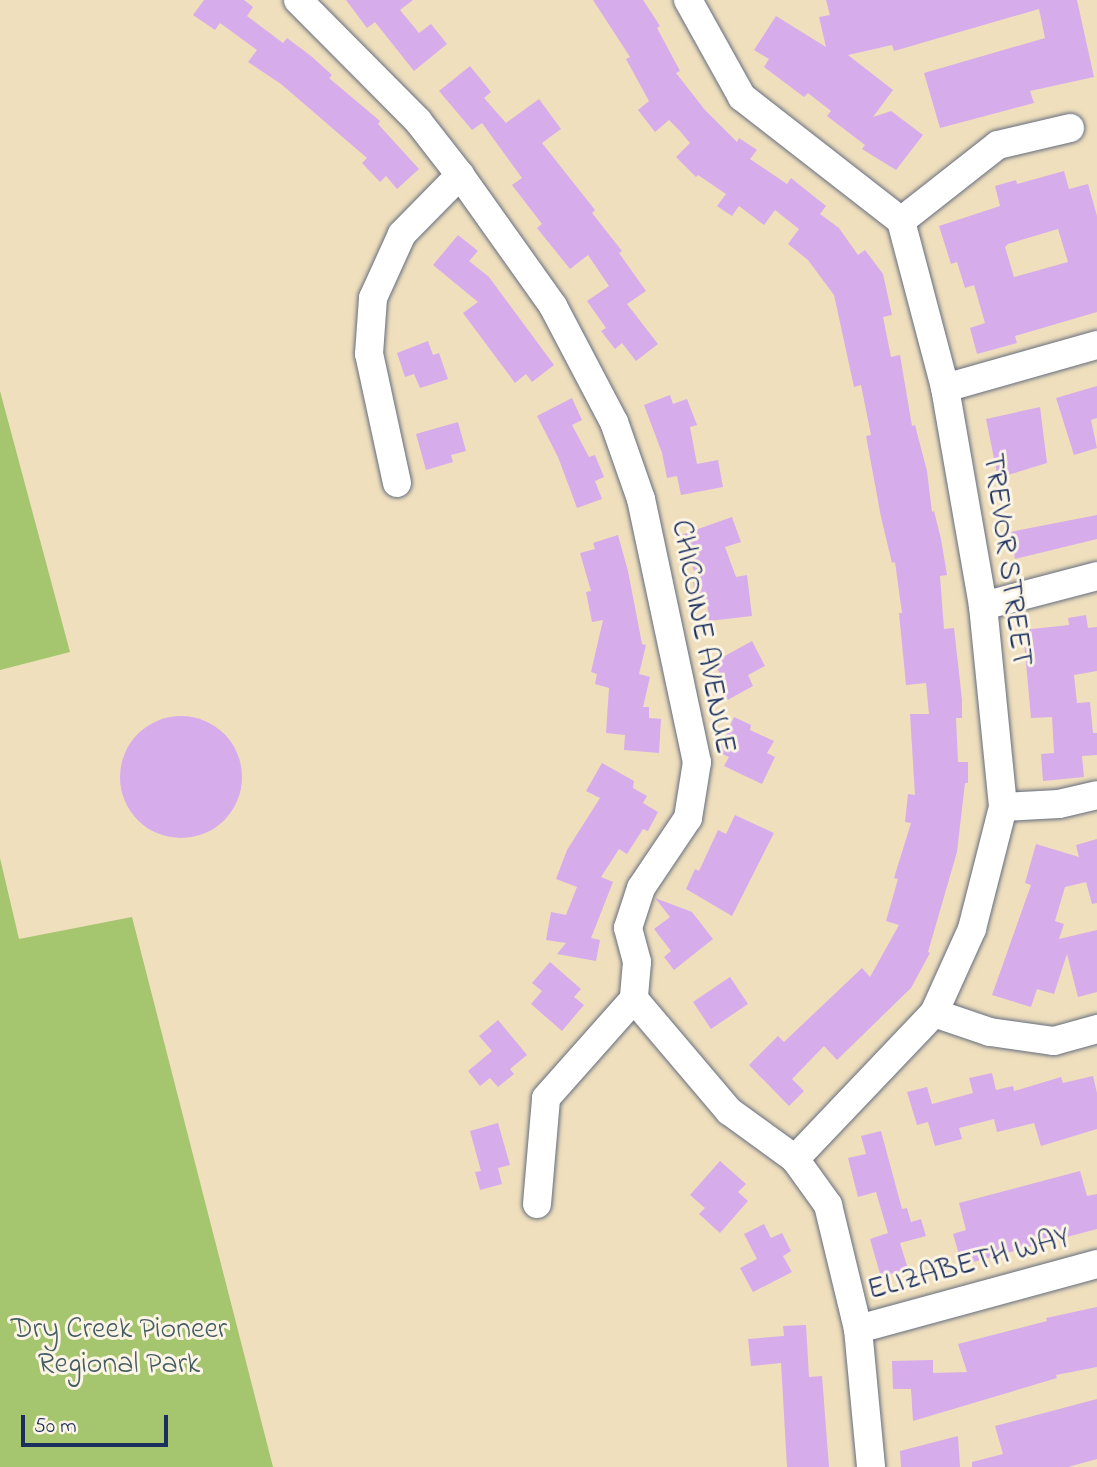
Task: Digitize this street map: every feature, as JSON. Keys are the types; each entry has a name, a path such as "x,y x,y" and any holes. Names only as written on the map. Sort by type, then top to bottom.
{"street":[{"name":"CHICOINE AVENUE","path":"298,0 418,121 460,175 553,306 614,422 644,512 696,762 688,818 641,888 628,928 637,962 634,999"},
{"path":"692,1 741,97 901,222 998,145 1070,128"},
{"path":"397,484 369,354 373,298 402,234 460,175"},
{"name":"TREVOR STREET","path":"795,1159 934,1013 972,929 1003,807 983,606 945,388 901,222"},
{"path":"945,388 1097,345"},
{"path":"983,606 1097,576"},
{"path":"1003,807 1059,804 1097,795"},
{"path":"537,1204 546,1098 634,999 729,1111 795,1159 828,1205 858,1329 871,1467"},
{"path":"934,1013 990,1032 1054,1041 1097,1029"},
{"name":"ELIZABETH WAY","path":"858,1329 1097,1264"}],"green space":[{"path":"0,391 70,652 0,670"},
{"name":"Dry Creek Pioneer Regional Park","path":"0,858 19,939 132,917 273,1467 0,1467"}],"building":[{"path":"204,0 244,0 253,7 247,16 283,43 287,38 311,56 332,75 329,78 380,121 378,124 419,169 397,189 386,176 380,182 362,163 367,158 281,84 248,62 257,50 220,23 215,30 193,15"},
{"path":"346,0 413,0 400,10 419,33 431,24 447,44 414,71 375,22 367,28"},
{"path":"593,0 643,0 660,26 657,28 680,71 676,73 705,110 737,142 739,138 757,150 750,159 787,184 791,178 826,206 820,214 839,228 858,255 865,250 883,274 892,315 883,317 891,357 900,355 912,426 915,425 927,471 932,512 934,511 941,539 947,575 940,576 944,629 954,628 962,700 962,718 956,718 958,762 968,762 968,783 965,783 957,852 928,952 930,953 911,988 837,1060 824,1046 792,1079 804,1091 789,1106 749,1065 778,1036 784,1042 862,968 870,977 899,925 886,921 898,879 894,878 911,823 905,822 908,794 915,795 910,714 929,714 926,683 906,685 899,613 902,613 895,562 892,563 881,517 866,436 871,435 861,385 854,387 834,295 808,260 788,244 799,229 775,210 764,225 739,206 732,216 717,206 726,194 698,175 696,177 676,157 690,143 669,120 655,132 638,110 649,101 626,59 630,57"},
{"path":"826,0 1077,0 1094,77 1030,91 1034,103 940,128 924,73 1045,38 1039,9 894,51 892,45 848,55 893,90 873,117 891,111 923,135 896,170 862,149 865,145 827,116 831,111 808,93 804,97 764,67 769,59 754,50 776,16 826,47 819,17 830,15"},
{"path":"470,66 491,92 484,98 506,123 539,99 561,129 542,143 595,210 592,213 622,251 619,253 646,291 627,304 658,344 636,361 622,343 615,349 601,331 606,328 587,301 609,286 588,255 570,269 537,228 542,224 512,185 522,178 482,123 472,130 439,91"},
{"path":"1064,171 1069,189 1088,184 1097,216 1097,312 1015,336 1017,343 977,354 970,328 985,323 974,285 965,288 957,262 951,264 939,226 1000,206 995,186 1016,180 1017,184","holes":["1058,229 1068,262 1014,277 1005,247"]},
{"path":"458,235 478,251 469,261 489,277 554,365 532,382 526,374 515,383 463,313 478,302 433,265"},
{"path":"428,341 433,355 439,353 448,379 420,388 414,374 405,377 397,353"},
{"path":"1097,386 1097,418 1091,420 1097,448 1074,455 1056,398"},
{"path":"670,395 673,404 687,399 697,425 690,427 697,464 718,460 723,487 681,495 677,476 667,478 662,453 644,405"},
{"path":"572,398 582,420 572,425 589,457 595,455 604,477 595,481 602,499 577,508 558,457 537,416"},
{"path":"1040,407 1047,463 998,478 986,419"},
{"path":"458,422 466,451 451,455 453,462 426,470 416,434"},
{"path":"1097,515 1097,539 1015,559 1010,532"},
{"path":"732,517 741,542 725,547 736,577 747,575 752,616 709,621 707,603 696,604 693,582 698,582 681,535"},
{"path":"618,535 642,644 646,645 639,674 650,677 643,707 649,707 649,718 661,719 659,753 624,750 625,735 606,733 609,688 595,684 597,674 591,672 603,620 592,622 586,592 591,591 580,553 595,549 593,543"},
{"path":"1086,615 1088,628 1097,627 1097,671 1074,675 1077,703 1090,702 1093,733 1097,733 1097,755 1082,756 1084,777 1043,781 1041,754 1054,753 1052,717 1031,718 1023,630 1069,625 1068,618"},
{"path":"752,641 765,666 748,675 753,686 724,702 713,683 722,678 714,662"},
{"path":"181,716 204,720 224,734 238,754 242,777 238,800 224,820 204,834 181,838 158,834 138,820 124,800 120,777 124,754 138,734 158,720"},
{"path":"734,717 751,725 750,730 774,741 767,753 775,757 762,784 724,766 729,757 718,752"},
{"path":"602,763 634,781 633,788 647,796 643,803 658,812 648,831 643,829 627,854 619,849 601,877 613,882 591,938 600,940 596,961 557,954 566,943 546,940 551,912 566,915 577,887 556,879 567,850 600,798 586,791"},
{"path":"735,815 774,833 732,916 686,889 695,869 699,871 718,830 726,834"},
{"path":"1097,839 1097,903 1092,904 1086,882 1065,887 1055,921 1064,924 1059,939 1097,930 1097,992 1078,997 1067,954 1054,994 1037,989 1031,1007 992,995 1031,885 1025,883 1036,844 1079,857 1076,845"},
{"path":"655,898 692,912 713,939 674,970 664,957 671,951 654,929 670,917"},
{"path":"550,962 581,989 574,997 584,1005 562,1031 531,1004 542,991 532,983"},
{"path":"730,977 748,1004 711,1029 693,1002"},
{"path":"498,1020 527,1055 510,1069 514,1074 498,1087 490,1078 480,1086 468,1071 492,1051 479,1036"},
{"path":"992,1073 996,1090 1013,1086 1014,1091 1061,1077 1063,1083 1093,1076 1097,1093 1097,1129 1041,1146 1034,1123 997,1132 994,1119 959,1128 962,1139 935,1146 928,1122 917,1125 907,1092 927,1087 932,1104 973,1093 969,1078"},
{"path":"498,1123 510,1165 498,1168 502,1184 480,1190 475,1172 481,1171 470,1131"},
{"path":"881,1131 902,1209 907,1208 911,1222 921,1219 926,1236 900,1243 908,1269 881,1277 870,1239 888,1233 876,1192 858,1197 848,1158 866,1154 861,1136"},
{"path":"720,1161 746,1184 738,1192 748,1201 720,1233 699,1214 705,1208 690,1195"},
{"path":"1080,1171 1087,1196 1097,1194 1097,1229 962,1265 953,1234 966,1230 959,1203"},
{"path":"764,1224 771,1238 782,1233 791,1251 783,1256 792,1272 753,1292 740,1268 757,1259 744,1234"},
{"path":"1097,1307 1097,1367 1056,1375 1057,1378 913,1421 911,1389 893,1389 892,1361 933,1360 933,1373 967,1372 958,1344 1047,1321 1046,1318"},
{"path":"806,1325 809,1377 822,1376 829,1467 787,1467 781,1363 751,1366 748,1339 784,1336 783,1326"},
{"path":"1097,1399 1097,1459 1068,1467 972,1467 972,1462 1003,1454 995,1426"},
{"path":"958,1436 960,1467 901,1467 900,1451"}]}
